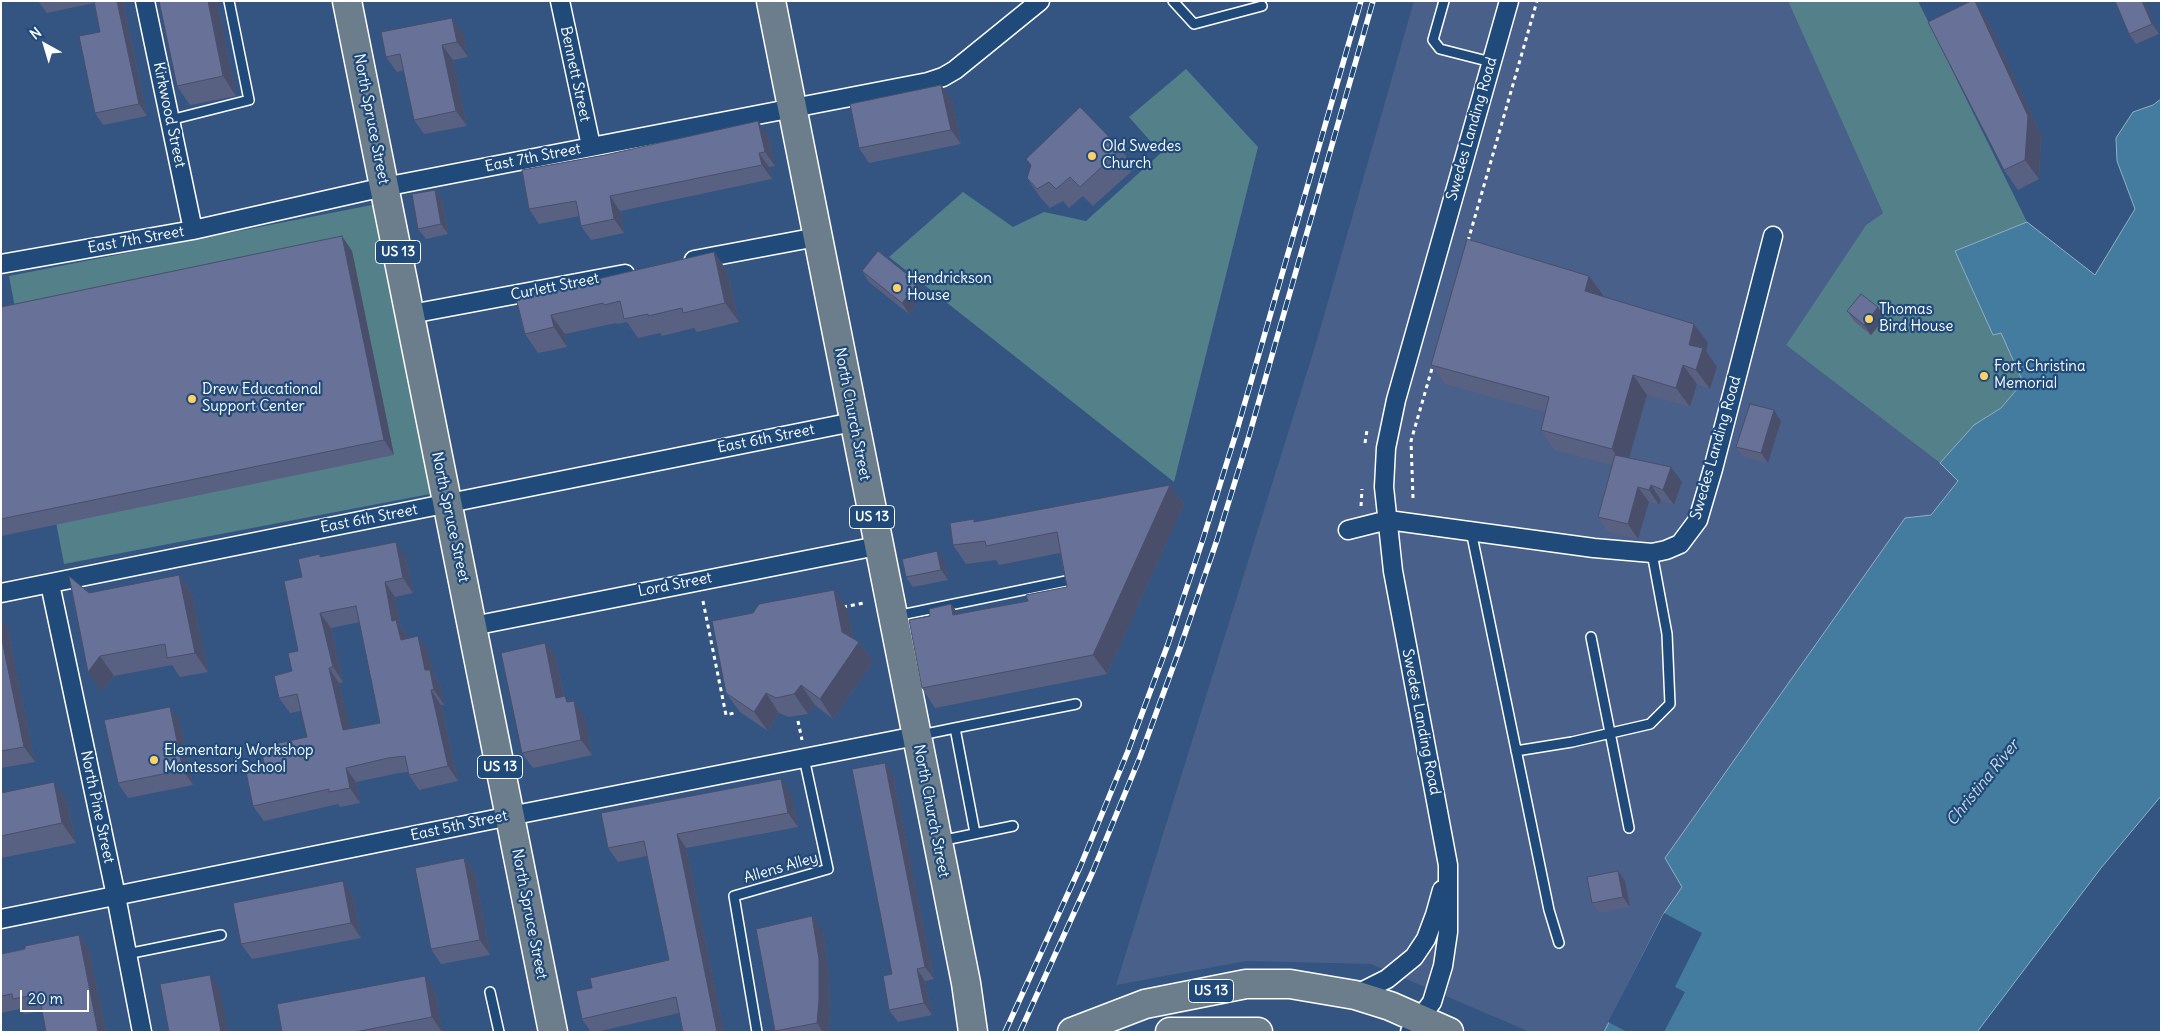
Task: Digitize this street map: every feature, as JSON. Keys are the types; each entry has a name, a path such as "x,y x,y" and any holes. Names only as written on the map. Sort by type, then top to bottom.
{"main road":[{"name":"North Spruce Street","path":"347,1 553,1032"},
{"name":"North Church Street","path":"771,1 853,422 966,983 973,1032"},
{"name":"US 13","path":"1072,1032 1145,1004 1246,984 1290,984 1355,995 1390,1006 1416,1025 1449,1032"},
{"path":"1170,1032 1258,1032"}],"street":[{"name":"Kirkwood Street","path":"145,1 194,230"},
{"name":"Bennett Street","path":"560,1 591,146"},
{"name":"Swedes Landing Road","path":"1416,1025 1432,1002 1443,966 1448,932 1448,865 1393,571 1384,487 1386,448 1396,400 1509,1"},
{"name":"East 7th Street","path":"1,264 194,230 384,187 928,82 956,70 1037,3"},
{"name":"Swedes Landing Road","path":"1348,530 1388,520 1594,548 1652,553 1680,544 1698,520 1773,236"},
{"path":"681,263 817,237"},
{"name":"Curlett Street","path":"411,314 643,270"},
{"name":"East 6th Street","path":"1,593 853,422"},
{"name":"Lord Street","path":"473,626 878,546"},
{"name":"North Pine Street","path":"50,584 116,896 142,1032"},
{"name":"East 5th Street","path":"1,919 641,791 804,750 916,736"},
{"name":"Swedes Landing Road","path":"1355,995 1373,988 1402,968 1414,957 1426,939 1435,915 1448,865"}],"lane":[{"path":"170,120 249,100 229,1"},
{"path":"1173,1 1194,24 1262,6"},
{"path":"1444,1 1433,40 1440,49 1492,62"},
{"path":"1471,531 1549,910 1559,943"},
{"path":"1516,751 1572,742 1650,724 1670,704 1667,634 1652,553"},
{"path":"893,616 1066,581"},
{"path":"1591,637 1629,828"},
{"path":"916,736 1076,704"},
{"path":"955,728 975,833"},
{"name":"Allens Alley","path":"757,1032 734,896 828,869 804,750"},
{"path":"937,842 1013,826"},
{"path":"127,954 221,935"},
{"path":"490,992 499,1032"}],"path":[{"path":"1466,250 1537,1"},
{"path":"1413,498 1411,440 1433,364"},
{"path":"702,593 726,715 734,713"},
{"path":"835,608 864,603"},
{"path":"709,631 719,629"},
{"path":"798,721 804,750"}],"shaded area":[{"path":"1414,1 1788,1 1883,213 1866,225 1786,345 1940,463 1958,481 1931,515 1664,913 1604,1032 1530,1032 1371,964 1246,961 1116,985 1317,340"}],"green space":[{"path":"1788,1 1918,1 2027,222 1955,251 1993,335 2001,332 2023,382 2001,408 1974,425 1940,463 1786,345 1866,225 1883,213"},
{"path":"1186,69 1258,147 1174,482 889,257 963,192 1013,227 1044,212 1086,221 1161,153 1129,117"},
{"name":"Drew Educational Support Center","path":"377,204 435,493 64,564 9,276"}],"water":[{"name":"Christina River","path":"2161,99 2161,796 2101,868 1977,1032 1604,1032 1664,913 1682,887 1665,858 1905,518 1931,515 1958,481 1940,463 1974,425 2001,408 2023,382 2001,333 1993,335 1955,251 2027,222 2095,275 2135,209 2117,161 2116,138 2133,112 2153,105"}],"pier":[{"path":"1664,913 1702,933 1675,987 1685,992 1664,1032 1627,1032 1608,1022"}],"building":[{"path":"94,1 117,1 139,104 95,113 79,36 100,32"},
{"path":"159,1 208,1 223,76 177,86"},
{"path":"1971,1 1975,1 2028,116 2025,160 2004,170 1928,22"},
{"path":"2115,1 2142,1 2152,24 2129,34"},
{"path":"452,18 457,42 442,45 456,111 414,120 400,54 386,57 381,32"},
{"path":"941,85 951,130 859,148 850,104"},
{"path":"1080,107 1121,149 1080,187 1070,177 1056,189 1049,182 1037,189 1027,178 1031,165 1026,159"},
{"path":"758,121 765,152 759,153 762,165 610,196 614,219 581,226 576,201 529,209 522,170 605,155"},
{"path":"435,190 441,224 418,229 412,194"},
{"name":"Drew Educational Support Center","path":"342,236 384,440 1,519 1,307"},
{"path":"1467,239 1589,276 1585,291 1694,324 1689,345 1703,348 1696,370 1683,365 1676,388 1633,375 1612,449 1541,430 1549,397 1431,365"},
{"name":"Hendrickson House","path":"878,251 918,283 902,303 862,271"},
{"path":"714,252 725,303 683,313 682,308 648,316 648,314 624,319 620,301 604,305 603,303 551,315 554,327 525,334 516,298"},
{"path":"1861,294 1878,307 1864,325 1847,311"},
{"path":"1750,404 1774,410 1761,453 1736,447"},
{"path":"1615,455 1671,467 1663,490 1651,485 1649,490 1638,487 1628,524 1598,517"},
{"path":"1170,485 1093,655 922,688 909,620 930,616 929,609 951,604 953,615 1028,601 1026,595 1067,587 1057,532 986,546 985,541 953,545 950,523 974,519 974,522"},
{"path":"396,542 403,578 385,582 392,621 396,620 401,640 418,636 425,670 430,670 434,690 431,690 448,766 409,775 405,756 388,758 346,768 350,788 329,792 329,789 253,806 245,767 264,763 261,747 307,737 297,694 279,698 274,676 292,671 288,653 298,651 284,581 302,577 298,559 320,554 320,557","holes":["356,606 380,723 343,730 329,668 333,667 320,613"]},
{"path":"937,551 941,570 906,577 902,559"},
{"path":"179,575 195,653 167,658 165,644 100,656 88,672 69,576 89,593"},
{"path":"834,590 842,632 859,642 820,699 801,685 794,694 776,698 766,693 754,712 726,693 712,621 753,613 759,604"},
{"path":"1,635 24,747 1,751"},
{"path":"545,643 556,698 565,696 567,702 574,701 581,740 522,753 501,653"},
{"name":"Elementary Workshop Montessori School","path":"170,707 183,770 118,783 104,720"},
{"path":"885,763 925,967 917,969 924,1003 889,1010 883,976 892,974 852,769"},
{"path":"781,779 788,813 677,834 717,1032 683,1032 676,997 582,1019 576,991 592,988 590,978 669,960 644,841 608,848 601,813"},
{"path":"54,782 62,823 1,836 1,793"},
{"path":"464,858 480,940 431,949 415,868"},
{"path":"1618,871 1623,897 1592,903 1587,877"},
{"path":"343,881 351,923 241,944 233,903"},
{"path":"812,916 819,959 817,1023 775,1031 756,929"},
{"path":"79,935 98,1032 46,1032 39,994 13,999 12,994 1,996 1,954 25,949 25,946"},
{"path":"210,975 221,1032 169,1032 160,984"},
{"path":"425,976 432,1017 355,1032 282,1032 277,1004"}],"railway":[{"path":"1005,1032 1080,867 1128,751 1168,644 1237,430 1361,1"},
{"path":"1020,1032 1093,871 1140,757 1217,540 1249,436 1373,1"}],"place":[{"name":"Old Swedes Church","path":"1092,156"},
{"name":"Hendrickson House","path":"897,288"},
{"name":"Thomas Bird House","path":"1869,319"},
{"name":"Fort Christina Memorial","path":"1984,376"},
{"name":"Drew Educational Support Center","path":"192,399"},
{"name":"Elementary Workshop Montessori School","path":"154,760"}]}
